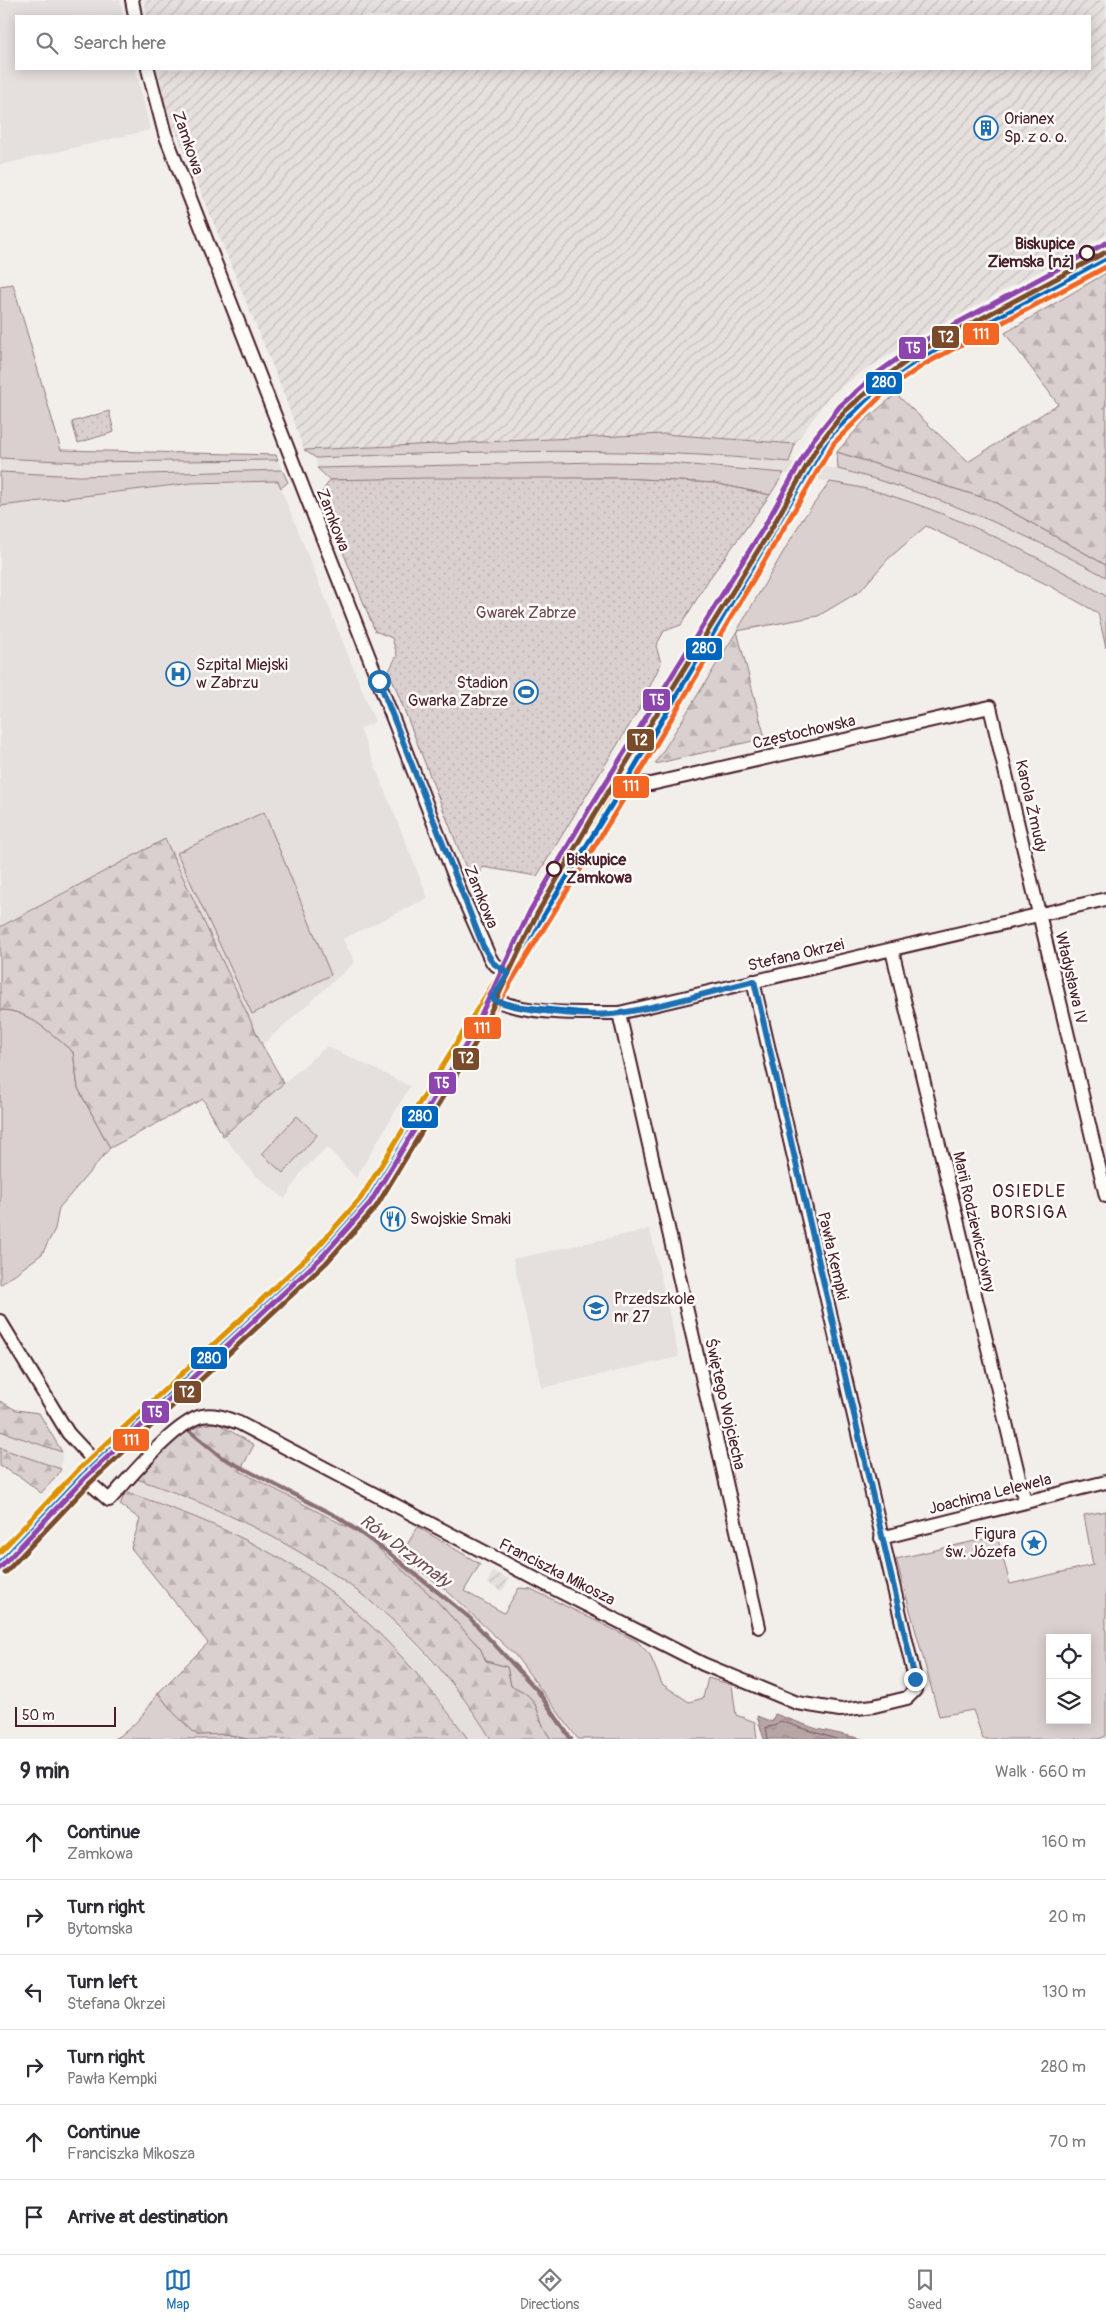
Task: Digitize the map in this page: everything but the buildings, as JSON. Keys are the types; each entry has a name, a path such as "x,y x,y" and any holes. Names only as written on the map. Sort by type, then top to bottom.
{"street":[{"path":"132,0 135,15"},
{"name":"Zamkowa","path":"148,70 165,134 458,884 489,956 493,963 508,973"},
{"path":"0,1563 82,1476 319,1256 352,1221 381,1181 625,783 828,438 883,383 921,358 1106,258"},
{"name":"Częstochowska","path":"625,783 651,784 990,706"},
{"name":"Karola Żmudy","path":"990,706 1039,913"},
{"name":"Stefana Okrzei","path":"492,999 514,1006 541,1010 619,1013 892,950 1039,913 1106,899"},
{"name":"Władysława IV","path":"1039,913 1106,1196"},
{"name":"Marii Rodziewiczówny","path":"892,950 1025,1502"},
{"name":"Pawła Kempki","path":"754,981 881,1538"},
{"name":"Świętego Wojciecha","path":"619,1013 759,1627"},
{"path":"0,1321 68,1432 96,1464"},
{"name":"Franciszka Mikosza","path":"82,1476 109,1500 177,1430 189,1421 202,1416 219,1416 239,1423 549,1586 703,1664 797,1703 840,1710 897,1701 907,1698 915,1690 915,1679 881,1538"},
{"name":"Joachima Lelewela","path":"881,1538 1106,1482"}],"shaded area":[{"path":"0,0 120,0 123,15 15,15 15,70 136,70 150,130 0,165"},
{"path":"144,0 1106,0 1106,235 911,341 865,370 829,396 795,444 664,434 304,450 280,384 165,105 158,70 1091,70 1091,15 147,15"},
{"path":"600,450 669,452 789,462 838,469 882,480 947,501 1046,544 1106,577 1106,596 881,492 784,473 732,467 600,462 317,468 316,458"},
{"path":"0,458 78,462 278,460 282,470 41,476 0,472"},
{"name":"Szpital Miejski w Zabrzu","path":"278,481 375,722 360,729 428,898 343,939 355,962 262,1045 165,839 0,926 0,506 188,484"},
{"path":"327,1046 410,1086 356,1178 327,1147 302,1171 285,1199 254,1174 223,1136"},
{"name":"Przedszkole nr 27","path":"650,1229 679,1357 542,1388 513,1259"},
{"path":"0,1431 62,1452 61,1469 0,1448"},
{"path":"134,1478 235,1517 318,1561 391,1619 453,1684 491,1739 468,1739 440,1700 378,1633 339,1598 305,1573 225,1531 172,1507 125,1492"},
{"path":"493,1571 509,1579 502,1591 487,1583"}],"green space":[{"path":"1106,273 1106,565 991,500 837,452 864,421 896,394 968,462 1058,404 1005,333"},
{"path":"13,284 61,450 276,455 278,460 78,462 0,458 0,286"},
{"path":"109,411 114,432 78,443 72,422"},
{"path":"664,434 795,444 789,462 671,454 553,451 434,453 316,458 304,450"},
{"path":"837,452 991,500 1106,565 1106,577 1041,544 975,514 908,489 838,469"},
{"path":"600,462 668,463 784,473 770,495 714,483 622,478 330,480 317,468"},
{"path":"282,470 288,482 281,488 278,481 192,483 0,506 0,472 79,476"},
{"name":"Gwarek Zabrze","path":"622,478 714,483 770,495 709,579 681,625 664,631 656,646 661,663 638,711 537,876 482,867 479,879 470,878 389,671 397,655 392,638 375,631 320,495 330,480"},
{"path":"830,482 882,493 940,513 1025,551 1106,596 1106,648 1098,613 1050,586 926,526 888,559 860,591 818,616 737,631 802,520"},
{"path":"737,631 765,738 655,764"},
{"path":"264,812 331,975 252,1014 177,853"},
{"path":"165,839 262,1045 284,1083 223,1136 203,1099 110,1148 78,1088 73,1052 30,1018 10,1011 0,1010 0,927"},
{"path":"0,1010 10,1011 30,1018 73,1052 78,1088 110,1148 59,1208 55,1229 42,1254 0,1285"},
{"path":"297,1116 317,1135 283,1173 262,1154"},
{"path":"0,1401 16,1410 39,1413 62,1452 0,1431"},
{"path":"217,1423 254,1445 240,1471 363,1535 436,1600 480,1648 486,1661 507,1667 511,1686 529,1696 537,1708 545,1731 551,1739 491,1739 457,1690 420,1647 380,1609 336,1576 290,1547 241,1521 189,1498 134,1478 182,1435 204,1425"},
{"path":"0,1448 61,1469 41,1493 22,1478 0,1466"},
{"path":"125,1492 195,1517 240,1537 283,1560 328,1590 351,1608 394,1648 433,1693 468,1739 247,1739 226,1734 197,1735 173,1712 158,1693 208,1643 131,1548 140,1519 120,1505"},
{"path":"1106,1511 1106,1736 1099,1739 983,1739 973,1710 939,1716 896,1559 997,1536 1010,1584 1093,1565 1084,1515"},
{"path":"418,1527 480,1564 464,1591 504,1613 519,1588 531,1589 637,1641 650,1655 662,1684 689,1702 703,1698 708,1678 732,1685 736,1715 755,1722 757,1739 578,1739 515,1655 445,1589 400,1556"},
{"path":"395,1561 467,1617 535,1690 569,1739 551,1739 545,1731 537,1708 529,1696 511,1686 507,1667 486,1661 480,1648 436,1600 392,1563"},
{"path":"158,1693 173,1712 197,1735 226,1734 247,1739 114,1739 128,1730 139,1719"}],"water":[{"path":"775,1714 817,1729 863,1739 764,1739 757,1716 772,1722"}],"waterway":[{"name":"Rów Drzymały","path":"186,1428 221,1457 338,1517 389,1553 443,1596 470,1618 538,1691 571,1739"}],"transit line":[{"name":"T5","path":"0,1568 85,1478 321,1258 370,1203 470,1038 530,911 588,811 764,527 813,440 840,406 876,374 920,343 1106,243"},
{"path":"0,1552 77,1471 314,1251 361,1198 619,779 822,434 878,377 917,352 1102,251"},
{"name":"T2","path":"5,1573 90,1483 326,1263 376,1207 476,1042 537,914 594,815 770,531 819,444 845,411 881,380 924,349 1106,252"},
{"name":"280","path":"0,1563 82,1476 319,1256 367,1202 625,783 828,438 883,383 921,358 1106,258"},
{"name":"111","path":"5,1568 87,1481 324,1261 373,1206 631,787 834,443 888,389 925,364 1106,267"},
{"name":"280","path":"492,999 514,1006 586,1013"}],"place":[{"name":"Orianex Sp. z o. o.","path":"986,128"},
{"name":"Biskupice Ziemska [nż]","path":"1087,253"},
{"name":"Szpital Miejski w Zabrzu","path":"178,674"},
{"name":"Stadion Gwarka Zabrze","path":"526,692"},
{"name":"Biskupice Zamkowa","path":"554,869"},
{"name":"Swojskie Smaki","path":"393,1219"},
{"name":"Przedszkole nr 27","path":"596,1308"},
{"name":"Figura św. Józefa","path":"1034,1543"}],"district":[{"name":"OSIEDLE BORSIGA","path":"1029,1201"}],"route":[{"path":"379,681 483,946 493,963 508,973 492,999 504,1004 541,1010 619,1013 754,981 915,1679"}]}
